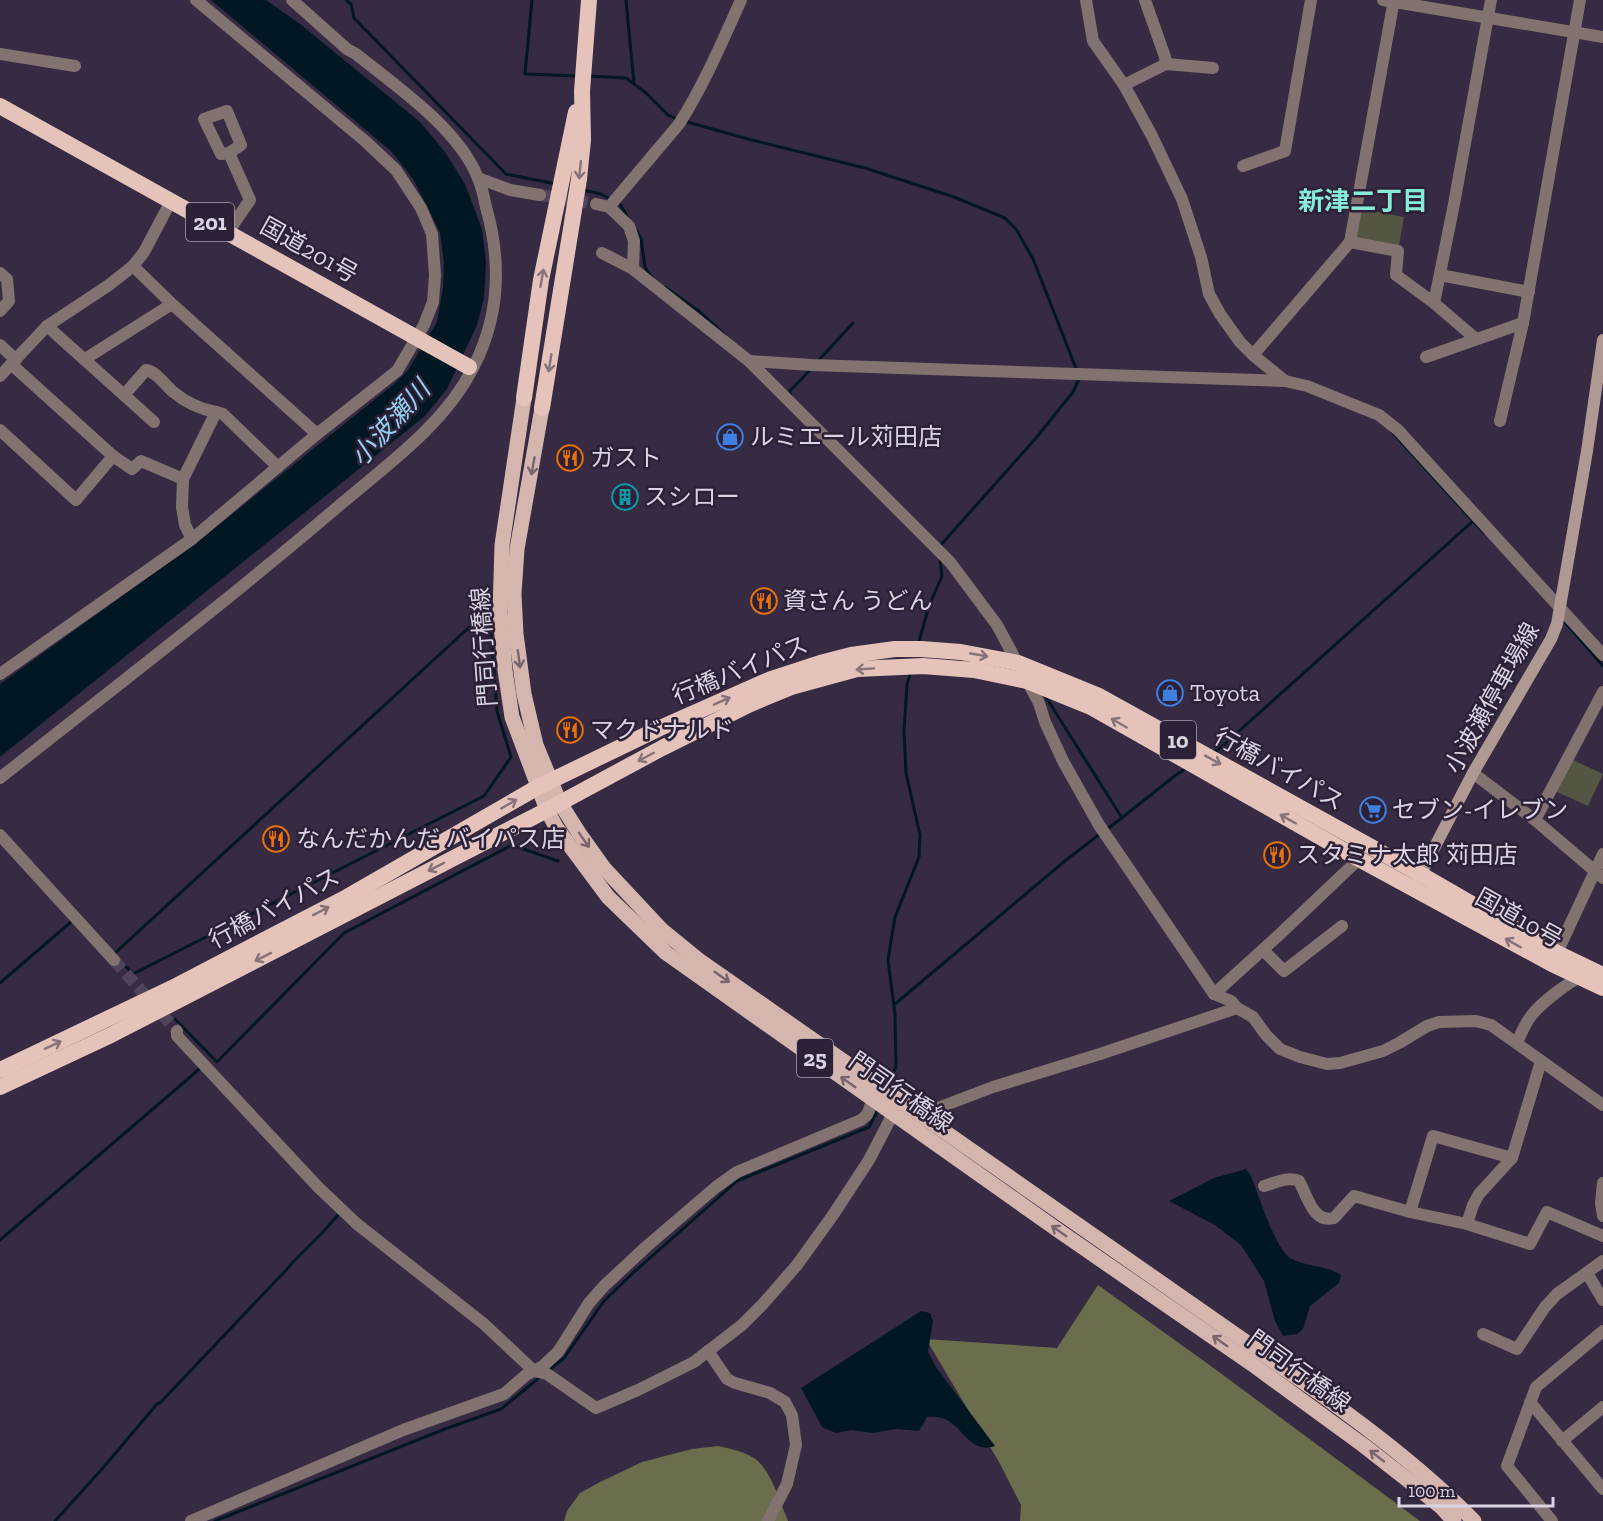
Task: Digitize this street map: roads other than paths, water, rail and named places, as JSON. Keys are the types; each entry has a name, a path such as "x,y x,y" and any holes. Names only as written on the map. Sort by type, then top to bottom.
{"highway":[{"path":"542,408 579,180 583,140 582,91 589,0"},
{"path":"524,398 541,280 582,91"},
{"name":"国道201号","path":"0,106 469,367"},
{"name":"行橋バイパス","path":"0,1070 162,993 347,897 545,784 660,728 771,679 851,655 921,649 961,652 1018,663 1099,696 1417,881"},
{"name":"行橋バイパス","path":"0,1087 111,1035 748,705 791,687 857,669 933,667 974,670 1027,681 1091,707 1359,859 1417,881"},
{"name":"国道10号","path":"1417,881 1554,958 1578,978 1603,988"},
{"name":"国道10号","path":"1554,958 1599,973"}],"main road":[{"name":"小波瀬停車場線","path":"1417,881 1473,773 1551,639 1557,624 1587,451 1603,340"},
{"name":"門司行橋線","path":"524,398 502,545 500,612 512,717 554,806 579,833 604,868 662,930 700,961 896,1108 1400,1473 1441,1507 1454,1521"},
{"name":"門司行橋線","path":"542,408 518,549 514,594 516,634 524,694 545,784"},
{"name":"門司行橋線","path":"896,1108 915,1111 1319,1393 1406,1460 1473,1521"}],"street":[{"path":"0,674 192,538 397,371 418,338 433,302 435,275 432,234 422,208 396,170 365,141 196,0"},
{"path":"0,778 288,550 411,445 435,421 473,369 491,322 496,293 496,261 491,224 478,178 465,153 438,123 292,0"},
{"path":"609,207 679,124 688,110 741,0"},
{"path":"1086,0 1093,41 1124,85 1152,136 1182,199 1201,257 1209,294 1240,342 1285,381"},
{"path":"1145,0 1166,64"},
{"path":"1243,166 1285,151 1311,0"},
{"path":"1434,303 1491,0"},
{"path":"1500,421 1529,292 1580,0"},
{"path":"1253,355 1350,242 1390,1 1603,37"},
{"path":"0,54 75,66"},
{"path":"1124,85 1166,64 1213,68"},
{"path":"228,232 250,200 229,153"},
{"path":"478,178 510,190 540,195"},
{"path":"0,376 47,326 133,267 144,252 171,201"},
{"path":"596,204 609,207 629,226 634,241 633,269"},
{"path":"1350,242 1398,251 1396,275 1434,303 1476,339"},
{"path":"602,253 633,269 749,362 950,562 997,626 1018,663 1039,703 1063,761 1099,825 1214,993 1231,1001 1237,1008 1253,1017 1266,1035 1280,1048 1300,1058 1328,1064 1383,1051 1427,1026 1439,1022 1476,1021 1491,1025 1603,1105"},
{"path":"133,267 317,434"},
{"path":"0,273 7,279 9,302 0,311"},
{"path":"1440,275 1529,292"},
{"path":"86,359 172,304"},
{"path":"1426,357 1523,323"},
{"path":"47,326 154,422"},
{"path":"0,345 13,362 113,456 132,469 141,461 183,479"},
{"path":"749,362 1285,381 1307,386 1379,416 1398,430 1603,655"},
{"path":"124,395 146,370 152,371 185,401 202,410 223,414 278,467"},
{"path":"192,538 184,525 183,479 216,412"},
{"path":"0,430 76,500 113,456"},
{"path":"1535,820 1603,692"},
{"path":"1473,773 1535,820 1599,875"},
{"path":"0,835 114,960"},
{"path":"1554,958 1599,875 1603,854"},
{"path":"1214,993 1359,859"},
{"path":"1263,950 1284,971 1342,926"},
{"path":"1517,1042 1532,1015 1554,994 1578,978 1599,973"},
{"path":"915,1111 934,1109 993,1087 1111,1051 1237,1008"},
{"path":"177,1031 177,1036 318,1187 357,1224 484,1324 534,1371 547,1374 596,1408 694,1362 742,1325 796,1264 833,1215 869,1160 896,1108"},
{"path":"1467,1224 1479,1194 1512,1158 1541,1061"},
{"path":"191,1521 404,1430 504,1394 526,1375 543,1366 558,1352 589,1303 604,1286 716,1187 737,1172 861,1120 867,1115 876,1092"},
{"path":"1410,1212 1433,1136 1512,1158"},
{"path":"1264,1186 1291,1178 1296,1179 1316,1214 1330,1220 1354,1196 1410,1212 1467,1224 1530,1244 1546,1212 1603,1236"},
{"path":"1603,1183 1601,1203 1603,1216"},
{"path":"1483,1334 1517,1349 1545,1307 1557,1294 1603,1261"},
{"path":"1587,1273 1603,1300"},
{"path":"1552,1521 1507,1466 1536,1387 1603,1331"},
{"path":"708,1351 727,1379 770,1394 785,1402 792,1415 796,1445 788,1484 768,1521"},
{"path":"1530,1402 1602,1487"},
{"path":"1562,1441 1603,1407"}],"water":[{"name":"小波瀬川","path":"211,0 266,0 300,24 420,122 445,152 465,184 482,229 486,263 484,298 477,325 447,389 425,416 0,757 0,684 200,540 394,384 408,370 437,322 443,288 444,262 440,233 413,179 392,152"},
{"path":"1246,1169 1251,1176 1274,1234 1286,1254 1298,1262 1329,1269 1341,1275 1339,1283 1310,1306 1303,1329 1297,1334 1283,1336 1275,1321 1264,1281 1241,1245 1215,1225 1169,1201 1214,1178"},
{"path":"921,1311 930,1313 933,1321 928,1352 936,1367 995,1446 987,1448 975,1445 950,1422 936,1417 927,1417 919,1431 896,1429 873,1433 851,1430 836,1433 822,1427 801,1388"}],"waterway":[{"path":"346,0 351,4 354,18 506,174 556,184"},
{"path":"532,0 525,74 579,76"},
{"path":"626,0 634,84"},
{"path":"588,76 626,78 646,93 668,115 677,119"},
{"path":"684,121 865,168 954,197 1005,218 1016,229 1033,259 1077,371"},
{"path":"583,190 601,194 610,199"},
{"path":"616,202 620,204 628,218"},
{"path":"637,231 641,239 645,267 652,278"},
{"path":"665,287 700,312 725,335"},
{"path":"817,362 853,323"},
{"path":"791,395 789,392 811,369"},
{"path":"939,547 1036,438 1073,392 1079,377"},
{"path":"1392,432 1484,533"},
{"path":"1212,753 1473,521"},
{"path":"918,645 929,606 942,576 940,560"},
{"path":"118,958 133,974 484,796 511,757 497,711 488,595"},
{"path":"114,954 489,609"},
{"path":"1565,622 1603,666"},
{"path":"889,1088 896,1066 895,1014 888,960 895,917 919,857 920,835 906,773 904,731 907,685 911,671"},
{"path":"1044,694 1122,818"},
{"path":"1105,831 1188,767"},
{"path":"895,1004 1100,834"},
{"path":"175,1019 217,1062 344,933 512,845 558,861"},
{"path":"0,983 72,921"},
{"path":"0,1240 203,1066"},
{"path":"548,1371 564,1358 604,1301 737,1181 869,1127 878,1110"},
{"path":"55,1521 157,1404 338,1215"},
{"path":"215,1521 501,1409 540,1377"}],"tunnel":[{"path":"540,195 596,204"},
{"path":"114,960 177,1031"}],"place":[{"name":"ルミエール苅田店","path":"730,437"},
{"name":"ガスト","path":"570,458"},
{"name":"スシロー","path":"625,497"},
{"name":"資さん うどん","path":"764,601"},
{"name":"Toyota","path":"1170,693"},
{"name":"マクドナルド","path":"570,730"},
{"name":"セブン-イレブン","path":"1373,810"},
{"name":"なんだかんだ バイパス店","path":"276,839"},
{"name":"スタミナ太郎 苅田店","path":"1277,855"}],"district":[{"name":"新津二丁目","path":"1363,201"}]}
